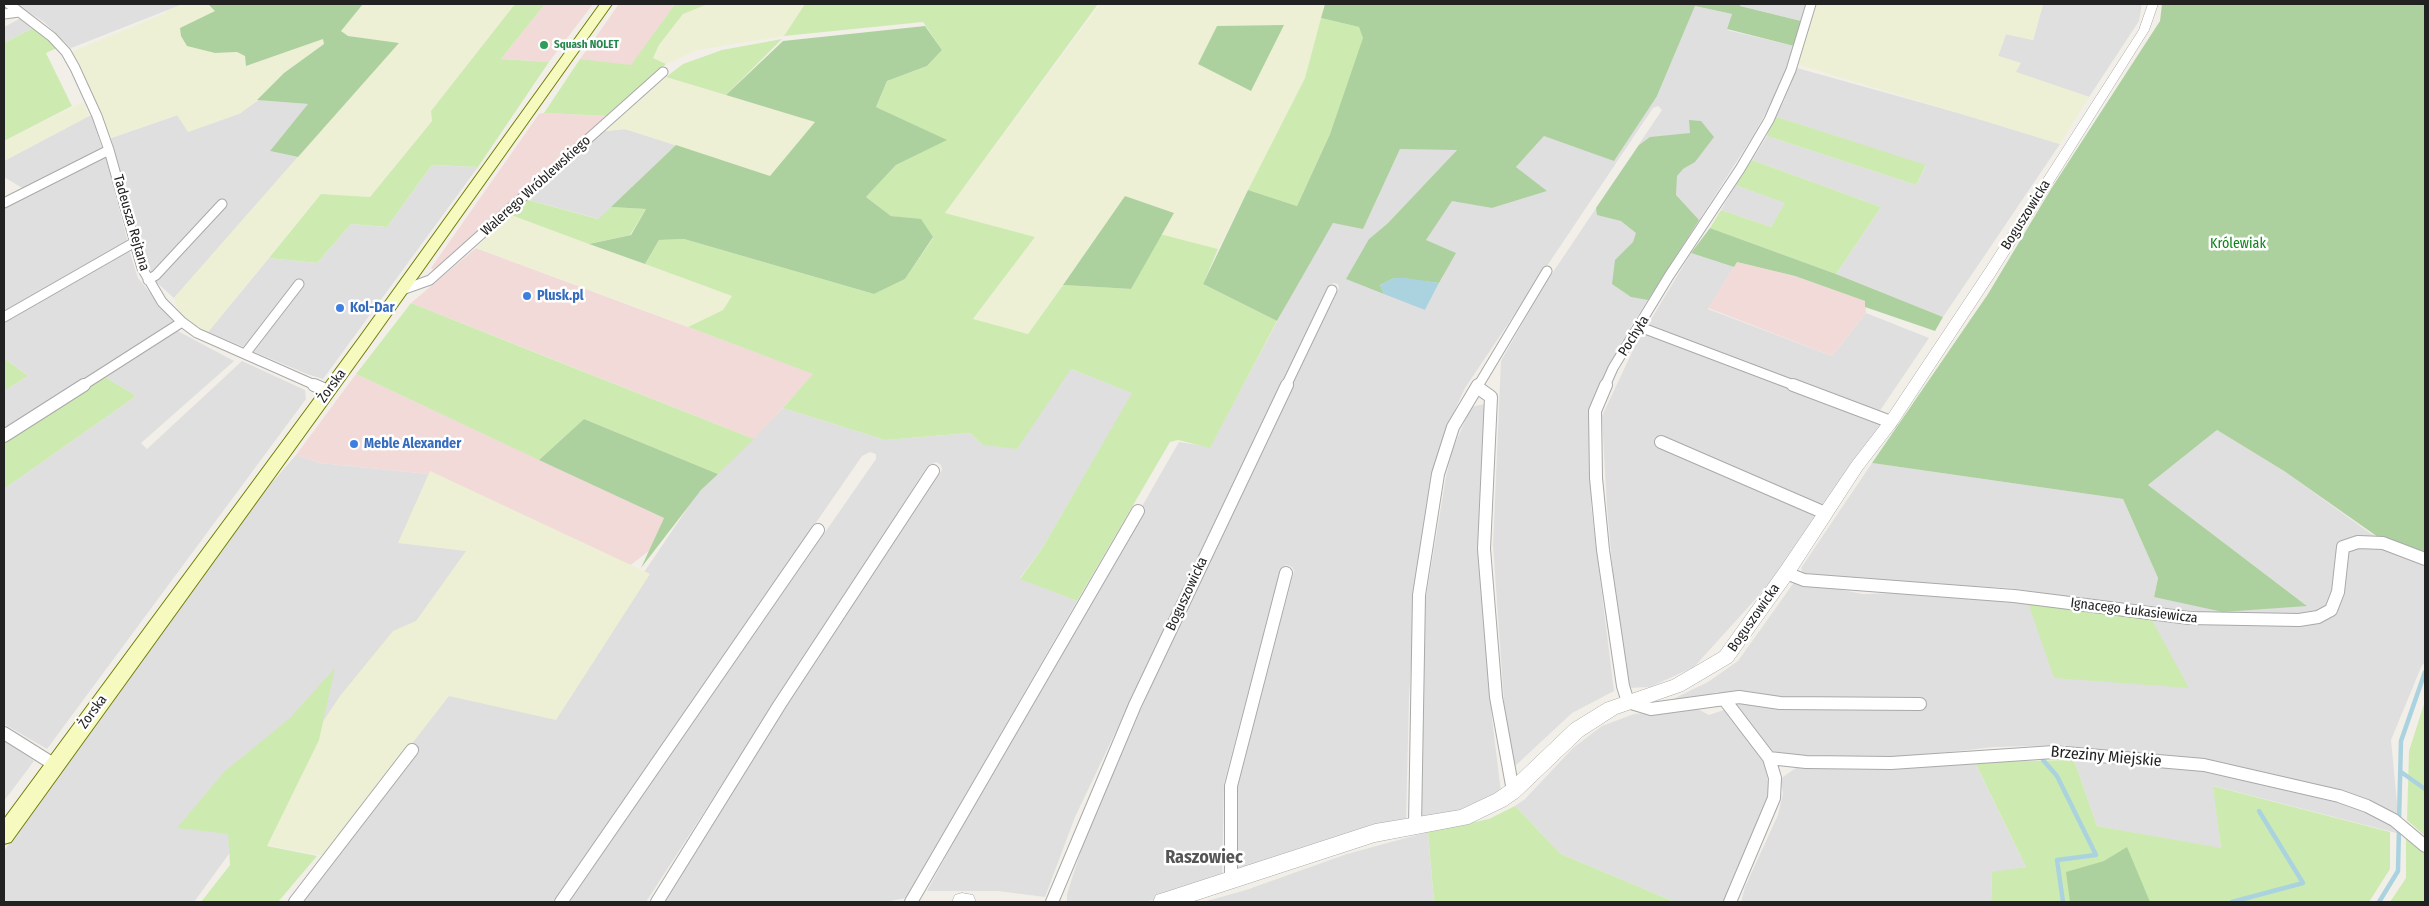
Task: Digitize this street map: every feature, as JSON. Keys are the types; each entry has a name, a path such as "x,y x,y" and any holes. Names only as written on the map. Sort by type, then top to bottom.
{"main road":[{"name":"Żorska","path":"4,835 402,290 606,4"}],"street":[{"name":"Tadeusza Rejtana","path":"9,4 52,37 71,59 97,116 109,150 135,242 148,280 162,302 182,322 197,332 328,391"},
{"name":"Pochyła","path":"1628,702 1623,686 1603,550 1596,478 1595,411 1613,368 1640,327 1669,276 1740,169 1768,120 1791,70 1811,4"},
{"name":"Boguszowicka","path":"1163,902 1375,834 1462,818 1513,792 1577,730 1611,708 1677,686 1726,658 1786,573 1857,466 1891,422 1991,271 2144,30 2153,4"},
{"path":"4,14 19,12"},
{"name":"Walerego Wróblewskiego","path":"402,290 430,280 663,72"},
{"path":"4,203 109,150"},
{"path":"148,280 156,275 222,204"},
{"path":"4,317 135,242"},
{"path":"1416,826 1419,595 1438,474 1453,427 1547,272"},
{"path":"245,354 298,284"},
{"name":"Boguszowicka","path":"1052,902 1135,705 1332,290"},
{"path":"4,436 182,322"},
{"path":"1640,327 1891,422"},
{"path":"1477,387 1491,397 1484,549 1496,697 1513,792"},
{"path":"1661,442 1825,513"},
{"path":"657,902 780,704 933,471"},
{"path":"911,902 1138,511"},
{"path":"561,902 818,530"},
{"name":"Ignacego Łukasiewicza","path":"1786,573 1804,580 2014,596 2190,618 2299,620 2318,618 2331,610 2338,592 2341,555 2344,547 2358,542 2383,543 2425,559"},
{"path":"1231,880 1231,786 1286,573"},
{"path":"1628,702 1645,708 1658,709 1738,697 1780,702 1920,704"},
{"path":"1724,699 1769,758 1775,778 1774,798 1730,902"},
{"path":"4,732 55,765"},
{"path":"295,902 412,750"},
{"name":"Brzeziny Miejskie","path":"1769,758 1806,762 1891,763 2045,752 2179,762 2230,770 2338,796 2367,806 2394,820 2425,846"}],"shaded area":[{"path":"16,4 183,4 71,48 44,22"},
{"path":"545,4 593,4 549,62 501,59"},
{"path":"619,4 675,4 631,66 580,59"},
{"path":"1740,4 1806,4 1801,21 1740,6"},
{"path":"2043,4 2142,4 2139,21 2089,97 2015,72 2020,63 1998,56 2006,34 2033,40"},
{"path":"1695,6 1732,14 1727,30 1794,46 1781,85 1753,136 1630,328 1589,411 1591,506 1614,691 1572,713 1514,767 1505,716 1493,545 1501,361 1543,287 1662,110 1658,106 1653,108 1465,388 1444,434 1415,603 1409,697 1406,823 1237,873 1238,785 1294,571 1292,567 1286,565 1281,569 1224,783 1222,878 1175,895 1144,902 1067,902 1067,894 1085,838 1225,516 1339,288 1338,284 1333,283 1329,285 1075,817 1045,897 998,891 927,891 1034,694 1179,442 1210,447 1308,264 1333,223 1363,228 1400,149 1458,149 1388,223 1369,239 1425,310 1455,253 1425,241 1452,200 1492,208 1546,191 1516,167 1544,136 1657,96"},
{"path":"23,17 35,27 4,43 4,27"},
{"path":"1797,68 1980,119 2060,144 1943,317 1836,274 1881,207 1752,160 1767,136 1916,185 1926,166 1774,116 1783,103"},
{"path":"258,100 309,104 270,151 298,157 174,298 155,281 228,202 219,202 152,274 123,185 111,138 178,115 239,114"},
{"path":"539,114 608,116 435,271 431,268"},
{"path":"92,116 102,149 24,189 4,177 4,161"},
{"path":"597,128 605,131 625,129 676,145 599,219 521,198"},
{"path":"105,154 128,243 4,313 4,205"},
{"path":"432,165 478,167 323,379 252,351 295,282 244,347 208,332 269,258 317,263 351,224 387,227"},
{"path":"1735,185 1786,203 1771,227 1721,210"},
{"path":"476,248 814,374 754,439 411,303"},
{"path":"129,250 138,278 175,323 4,433 4,391 28,376 4,358 4,321"},
{"path":"1691,253 1734,267 1708,309 1832,356 1866,313 1929,338 1879,412 1647,326"},
{"path":"1737,262 1795,276 1865,301 1866,313 1832,356 1708,308"},
{"path":"174,329 234,361 141,443 147,449 242,361 305,390 306,399 47,749 4,724 4,489 136,396 102,375"},
{"path":"1642,331 1883,421 1781,571 1694,667 1650,687 1628,688 1615,596 1607,507 1602,416"},
{"path":"1071,369 1133,393 1043,547 1020,578 1077,601 906,898 885,902 664,902 789,698 942,470 941,465 936,462 927,467 646,902 568,902 876,459 876,454 870,452 862,456 554,902 294,902 444,691 548,714 697,494 783,408 885,440 970,433 983,445"},
{"path":"356,374 664,518 649,551 628,567 429,474 320,463 296,455"},
{"path":"1485,404 1479,546 1492,719 1501,792 1457,811 1421,820 1425,603 1452,451 1471,407"},
{"path":"2217,430 2284,471 2370,533 2425,564 2425,663 2422,665 2391,740 2400,834 2214,786 2221,849 2097,826 2075,763 2066,745 1994,747 1905,757 1789,757 1772,751 1731,702 1717,692 1694,701 1669,701 1708,682 1738,661 1795,581 1863,594 1936,592 2027,600 2152,620 2159,611 2010,588 1873,581 1803,574 1801,568 1872,463 2123,499 2158,578 2154,597 2306,605 2148,485"},
{"path":"296,455 320,463 429,474 470,549 418,623 354,682 194,902 4,902 4,851 202,563"},
{"path":"1696,708 1709,715 1724,710 1764,760 1770,793 1724,902 1675,902 1561,854 1515,806 1525,799 1573,748 1602,726 1634,714"},
{"path":"4,740 34,761 4,801"},
{"path":"1975,762 2026,867 1992,873 1991,902 1741,902 1745,887 1778,815 1783,793 1780,779 1796,768"},
{"path":"1428,832 1434,902 1203,902 1246,890 1347,854"}],"green space":[{"path":"183,4 209,4 215,11 206,16 215,53 237,52 245,56 247,66 323,39 325,44 284,73 260,99 239,114 188,132 177,115 111,138 78,61 71,52 166,13 164,12"},
{"path":"208,4 363,4 341,31 348,36 399,43 298,157 270,151 308,104 257,100 284,73 324,44 323,39 246,66 245,56 237,52 215,53 187,46 181,36 180,28 215,11"},
{"path":"363,4 515,4 431,111 432,120 370,197 321,194 208,332 189,322 178,310 174,298 398,43 348,36 340,30"},
{"path":"515,4 545,4 501,59 549,62 478,167 432,165 387,227 351,224 317,263 269,258 321,194 370,197 432,121 431,111"},
{"path":"675,4 708,4 683,14 659,45 653,58 666,64 608,116 544,113 580,59 631,65"},
{"path":"708,4 805,4 784,36 698,50 666,64 652,58 660,44 683,14"},
{"path":"805,4 1098,4 945,213 1035,237 973,319 1028,334 1063,285 1131,289 1160,234 1218,249 1203,284 1277,321 1210,448 1178,440 1170,442 1077,601 1020,579 1043,547 1132,393 1071,369 1017,449 983,445 970,433 885,440 783,408 813,374 688,327 723,310 732,296 645,264 659,240 684,239 874,294 905,279 933,238 921,220 891,216 866,197 896,165 946,140 876,107 887,81 927,66 942,50 923,22 784,36"},
{"path":"1100,4 1325,4 1305,78 1218,249 1160,234 1174,213 1125,196 1028,334 973,320 1035,237 945,213"},
{"path":"1325,4 1740,4 1740,6 1801,21 1794,46 1727,29 1732,14 1695,6 1657,96 1614,161 1544,136 1516,167 1547,191 1492,208 1452,201 1426,240 1456,253 1439,283 1394,278 1380,285 1384,294 1346,279 1369,239 1388,223 1457,150 1400,149 1363,229 1333,223 1277,321 1203,284 1248,190 1297,206 1330,134 1363,38 1359,27 1321,18"},
{"path":"1817,4 2043,4 2033,40 2006,34 1998,56 2021,63 2016,72 2089,97 2060,144 1796,64"},
{"name":"Królewiak","path":"2162,4 2425,4 2425,552 2385,542 2284,471 2217,430 2148,485 2307,606 2223,612 2154,597 2158,578 2123,499 1872,463 1988,294 2051,189 2160,21"},
{"path":"1321,18 1359,27 1364,38 1330,134 1297,206 1248,190 1305,78"},
{"path":"1284,25 1251,91 1198,64 1217,26"},
{"path":"925,26 942,50 927,66 887,81 876,107 947,140 896,165 866,197 891,216 921,219 933,237 905,279 874,294 684,239 659,240 645,264 589,244 631,235 646,209 611,207 676,145 770,176 815,122 726,95 783,41"},
{"path":"35,27 57,48 46,53 72,106 4,141 4,43"},
{"path":"782,39 726,95 666,77 683,64 722,50"},
{"path":"666,77 816,122 770,176 625,129 605,131"},
{"path":"83,102 89,116 4,161 4,141"},
{"path":"1774,116 1926,165 1916,185 1767,136"},
{"path":"1689,120 1701,121 1714,137 1695,162 1683,169 1677,176 1676,195 1699,220 1648,300 1631,297 1612,284 1615,260 1633,242 1636,233 1621,221 1597,215 1596,208 1639,145 1650,137 1690,133"},
{"path":"1752,160 1881,207 1836,274 1710,228 1721,210 1771,227 1785,203 1735,185"},
{"path":"1125,196 1174,213 1131,289 1063,285"},
{"path":"528,200 598,219 611,207 646,209 630,235 589,244 511,215"},
{"path":"511,215 732,296 723,310 688,327 476,248"},
{"path":"1710,228 1836,274 1943,317 1935,331 1865,307 1865,301 1795,276 1737,262 1734,267 1691,253"},
{"path":"411,303 754,439 718,474 584,419 539,460 356,374"},
{"path":"4,358 28,376 4,391"},
{"path":"102,375 136,396 4,489 4,439"},
{"path":"584,419 718,474 701,490 641,568 664,518 539,460"},
{"path":"430,471 650,574 556,720 449,696 325,856 260,844 320,726 340,696 393,631 416,621 466,551 398,543"},
{"path":"2027,600 2155,617 2152,620 2189,688 2054,678"},
{"path":"335,668 319,740 267,846 317,856 278,902 201,902 230,865 228,834 177,828 224,772 290,718"},
{"path":"2425,701 2425,836 2407,820 2409,751"},
{"path":"2074,760 2097,826 2221,848 2213,786 2390,832 2390,869 2369,902 1991,902 1992,872 2026,867 1975,762"},
{"path":"1515,806 1561,854 1675,902 1434,902 1428,832 1489,819"},
{"path":"2406,834 2425,853 2425,902 2390,902 2406,878"},
{"path":"2127,847 2150,902 2070,902 2066,872 2104,861"}],"water":[{"path":"1394,278 1439,283 1425,310 1384,294 1380,285"}],"waterway":[{"path":"2399,821 2401,741 2425,672"},
{"path":"2043,760 2057,776 2096,855 2057,860 2063,902"},
{"path":"2401,772 2425,789"},
{"path":"2232,902 2303,883 2259,811"},
{"path":"2379,902 2398,871 2399,828"}],"place":[{"name":"Squash NOLET","path":"544,45"},
{"name":"Plusk.pl","path":"527,296"},
{"name":"Kol-Dar","path":"340,308"},
{"name":"Meble Alexander","path":"354,444"}],"district":[{"name":"Raszowiec","path":"1204,858"}]}
